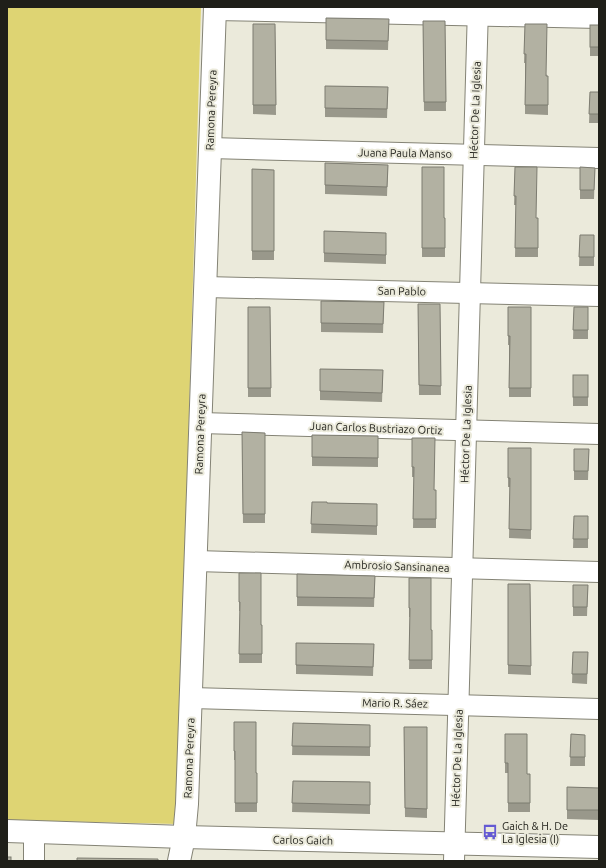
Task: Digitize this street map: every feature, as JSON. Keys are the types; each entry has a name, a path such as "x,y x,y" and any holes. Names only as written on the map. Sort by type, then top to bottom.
{"street":[{"path":"215,8 478,11 599,18"},
{"name":"Ramona Pereyra","path":"179,861 184,837 187,804 215,8"},
{"name":"Héctor De La Iglesia","path":"454,852 478,11"},
{"name":"Juana Paula Manso","path":"210,148 599,158"},
{"name":"San Pablo","path":"205,287 599,296"},
{"name":"Juan Carlos Bustriazo Ortiz","path":"200,423 599,434"},
{"name":"Ambrosio Sansinanea","path":"196,561 599,572"},
{"name":"Mario R. Sáez","path":"191,698 599,709"},
{"name":"Carlos Gaich","path":"7,831 184,837 454,852 599,846"},
{"path":"34,832 34,861"}],"shaded area":[{"path":"7,7 201,7 177,824 7,820"}],"building":[{"path":"326,18 389,19 388,41 326,40"},
{"path":"423,21 445,21 446,102 424,102"},
{"path":"253,24 275,24 276,105 253,105"},
{"path":"525,24 547,24 546,76 548,76 548,105 525,105"},
{"path":"590,25 599,25 599,47 590,47"},
{"path":"325,86 388,87 387,109 325,108"},
{"path":"590,92 599,92 599,114 589,114"},
{"path":"325,163 388,165 387,187 325,185"},
{"path":"422,167 444,167 445,248 422,248"},
{"path":"515,167 537,167 536,218 538,218 538,248 515,248"},
{"path":"580,167 595,168 594,190 580,190"},
{"path":"252,169 274,170 274,251 252,251"},
{"path":"324,231 386,233 386,255 324,253"},
{"path":"580,235 594,235 594,257 579,257"},
{"path":"321,301 384,302 383,324 321,323"},
{"path":"418,304 440,304 441,386 419,385"},
{"path":"248,307 270,307 271,388 248,388"},
{"path":"508,307 531,307 531,388 509,388 510,336 508,336"},
{"path":"574,307 588,307 588,330 573,330"},
{"path":"320,369 383,370 382,393 320,391"},
{"path":"573,375 588,375 588,397 573,397"},
{"path":"242,432 265,433 265,514 243,514"},
{"path":"312,435 378,436 378,458 312,457"},
{"path":"412,438 435,438 434,490 436,490 436,519 413,519 414,467 412,467"},
{"path":"508,448 531,448 531,530 509,529 510,478 508,478"},
{"path":"574,449 589,449 588,471 574,471"},
{"path":"312,502 377,504 377,526 311,524"},
{"path":"574,516 588,516 588,539 573,539"},
{"path":"239,573 261,573 262,654 239,654"},
{"path":"297,574 375,576 374,598 297,597"},
{"path":"409,578 431,578 432,660 409,660"},
{"path":"508,584 530,584 531,666 508,665"},
{"path":"573,585 588,585 587,607 573,607"},
{"path":"296,643 374,644 373,667 296,665"},
{"path":"573,652 588,652 587,674 572,674"},
{"path":"234,722 256,722 257,803 235,803"},
{"path":"293,723 370,725 370,747 292,746"},
{"path":"404,727 427,727 427,809 405,808"},
{"path":"505,734 527,734 527,774 530,774 530,803 508,803 508,763 505,763"},
{"path":"571,734 585,735 585,757 570,757"},
{"path":"293,781 370,782 370,805 292,803"},
{"path":"567,787 599,788 599,810 567,810"},
{"path":"7,857 11,857 11,861 7,861"},
{"path":"77,858 158,859 158,861 77,861"}],"place":[{"name":"Gaich & H. De La Iglesia (I)","path":"490,832"}]}
